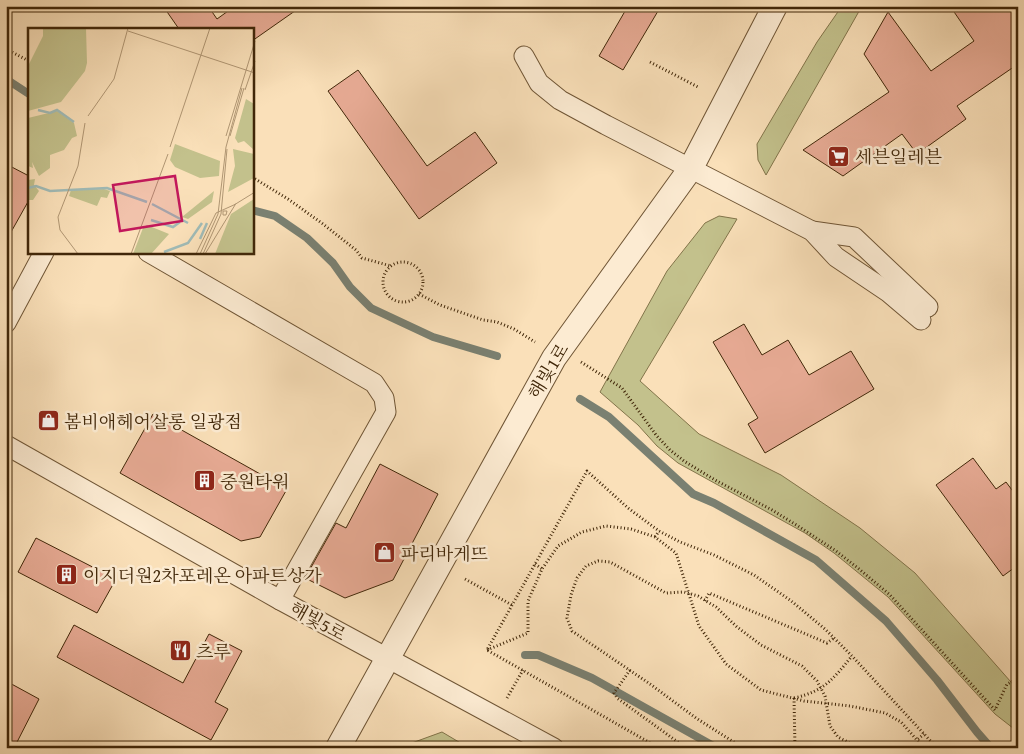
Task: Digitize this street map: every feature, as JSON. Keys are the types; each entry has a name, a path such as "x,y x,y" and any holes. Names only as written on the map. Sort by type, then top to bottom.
{"street":[{"name":"해빛1로","path":"338,748 386,658 559,349 691,168 775,6"},
{"path":"524,56 539,83 560,100 812,231 854,237 925,314 836,257 812,231"},
{"path":"6,323 43,254"},
{"path":"151,254 374,383 384,398 386,412 280,600"},
{"name":"해빛5로","path":"6,445 280,600 554,748"}],"path":[{"path":"6,49 28,60"},
{"path":"650,62 698,87"},
{"path":"254,179 288,198 356,250 362,258 390,266"},
{"path":"399,262 409,262 417,267 422,275 423,285 419,294 403,302 394,300 387,294 383,280 390,266 399,262"},
{"path":"419,294 440,305 483,320 497,322 523,335"},
{"path":"598,372 622,388 656,435 684,461 798,526 836,551 889,594 995,710 1007,684 1018,679"},
{"path":"487,650 587,471 628,508 659,531 680,542 714,555 754,576 790,600 852,656 937,748"},
{"path":"487,650 528,633 528,601 542,569 558,546 582,532 606,526 632,529 655,538 676,553 699,626 726,664 761,690 804,702 850,706 885,713 901,722 924,748"},
{"path":"655,538 659,531"},
{"path":"743,748 696,718 572,631 567,618 571,595 577,578 586,566 598,561 610,562 666,593 684,592 698,596 716,607 761,645 802,666 817,681 825,696 830,726 838,736 859,748"},
{"path":"535,564 542,569"},
{"path":"465,579 512,606"},
{"path":"705,601 709,593 827,643 834,638"},
{"path":"487,650 659,748"},
{"path":"794,698 811,694 830,683 852,656"},
{"path":"507,698 523,670"},
{"path":"630,670 614,693 617,698 686,748"},
{"path":"794,698 795,748"},
{"path":"918,739 924,734"}],"shaded area":[{"path":"842,6 862,6 766,175 758,160 757,144 817,42"},
{"path":"719,216 737,219 640,381 699,434 781,475 860,528 915,573 1018,690 1018,732 995,714 888,597 834,553 805,533 678,463 657,446 638,425 600,392 667,271 705,223"},
{"path":"442,732 469,748 398,748"}],"building":[{"path":"163,6 208,6 217,19 235,6 302,6 254,40 254,28 178,28"},
{"path":"628,6 661,6 623,70 599,56"},
{"path":"950,6 1011,6 1018,17 1018,64 957,106 966,119 917,154 902,134 843,176 803,150 889,92 864,54 888,12 931,71 974,41"},
{"path":"358,70 427,166 475,132 497,163 419,219 328,91"},
{"path":"6,164 28,175 28,202 6,241"},
{"path":"744,324 762,355 788,340 809,375 851,351 874,389 765,453 748,424 758,418 713,342"},
{"name":"중원타워","path":"153,414 287,489 260,537 241,541 120,473"},
{"path":"973,458 996,489 1006,482 1018,498 1018,565 1003,576 936,485"},
{"path":"380,464 438,494 393,580 345,598 305,578 336,523 346,528"},
{"name":"이지더원2차포레온 아파트상가","path":"36,538 116,579 97,613 18,572"},
{"path":"74,625 183,683 209,634 242,651 215,702 228,709 211,740 57,657"},
{"path":"6,681 39,699 14,748 6,748"}],"waterway":[{"path":"6,79 28,93"},
{"path":"254,211 275,216 307,238 333,263 350,287 371,308 433,337 497,356"},
{"path":"580,399 609,417 693,494 714,503 816,560 886,621 937,680 991,748"},
{"path":"525,655 538,655 592,678 717,748"}],"place":[{"name":"세븐일레븐","path":"839,156"},
{"name":"봄비애헤어살롱 일광점","path":"48,421"},
{"name":"중원타워","path":"204,481"},
{"name":"파리바게뜨","path":"385,553"},
{"name":"이지더원2차포레온 아파트상가","path":"67,575"},
{"name":"츠루","path":"180,651"}]}
